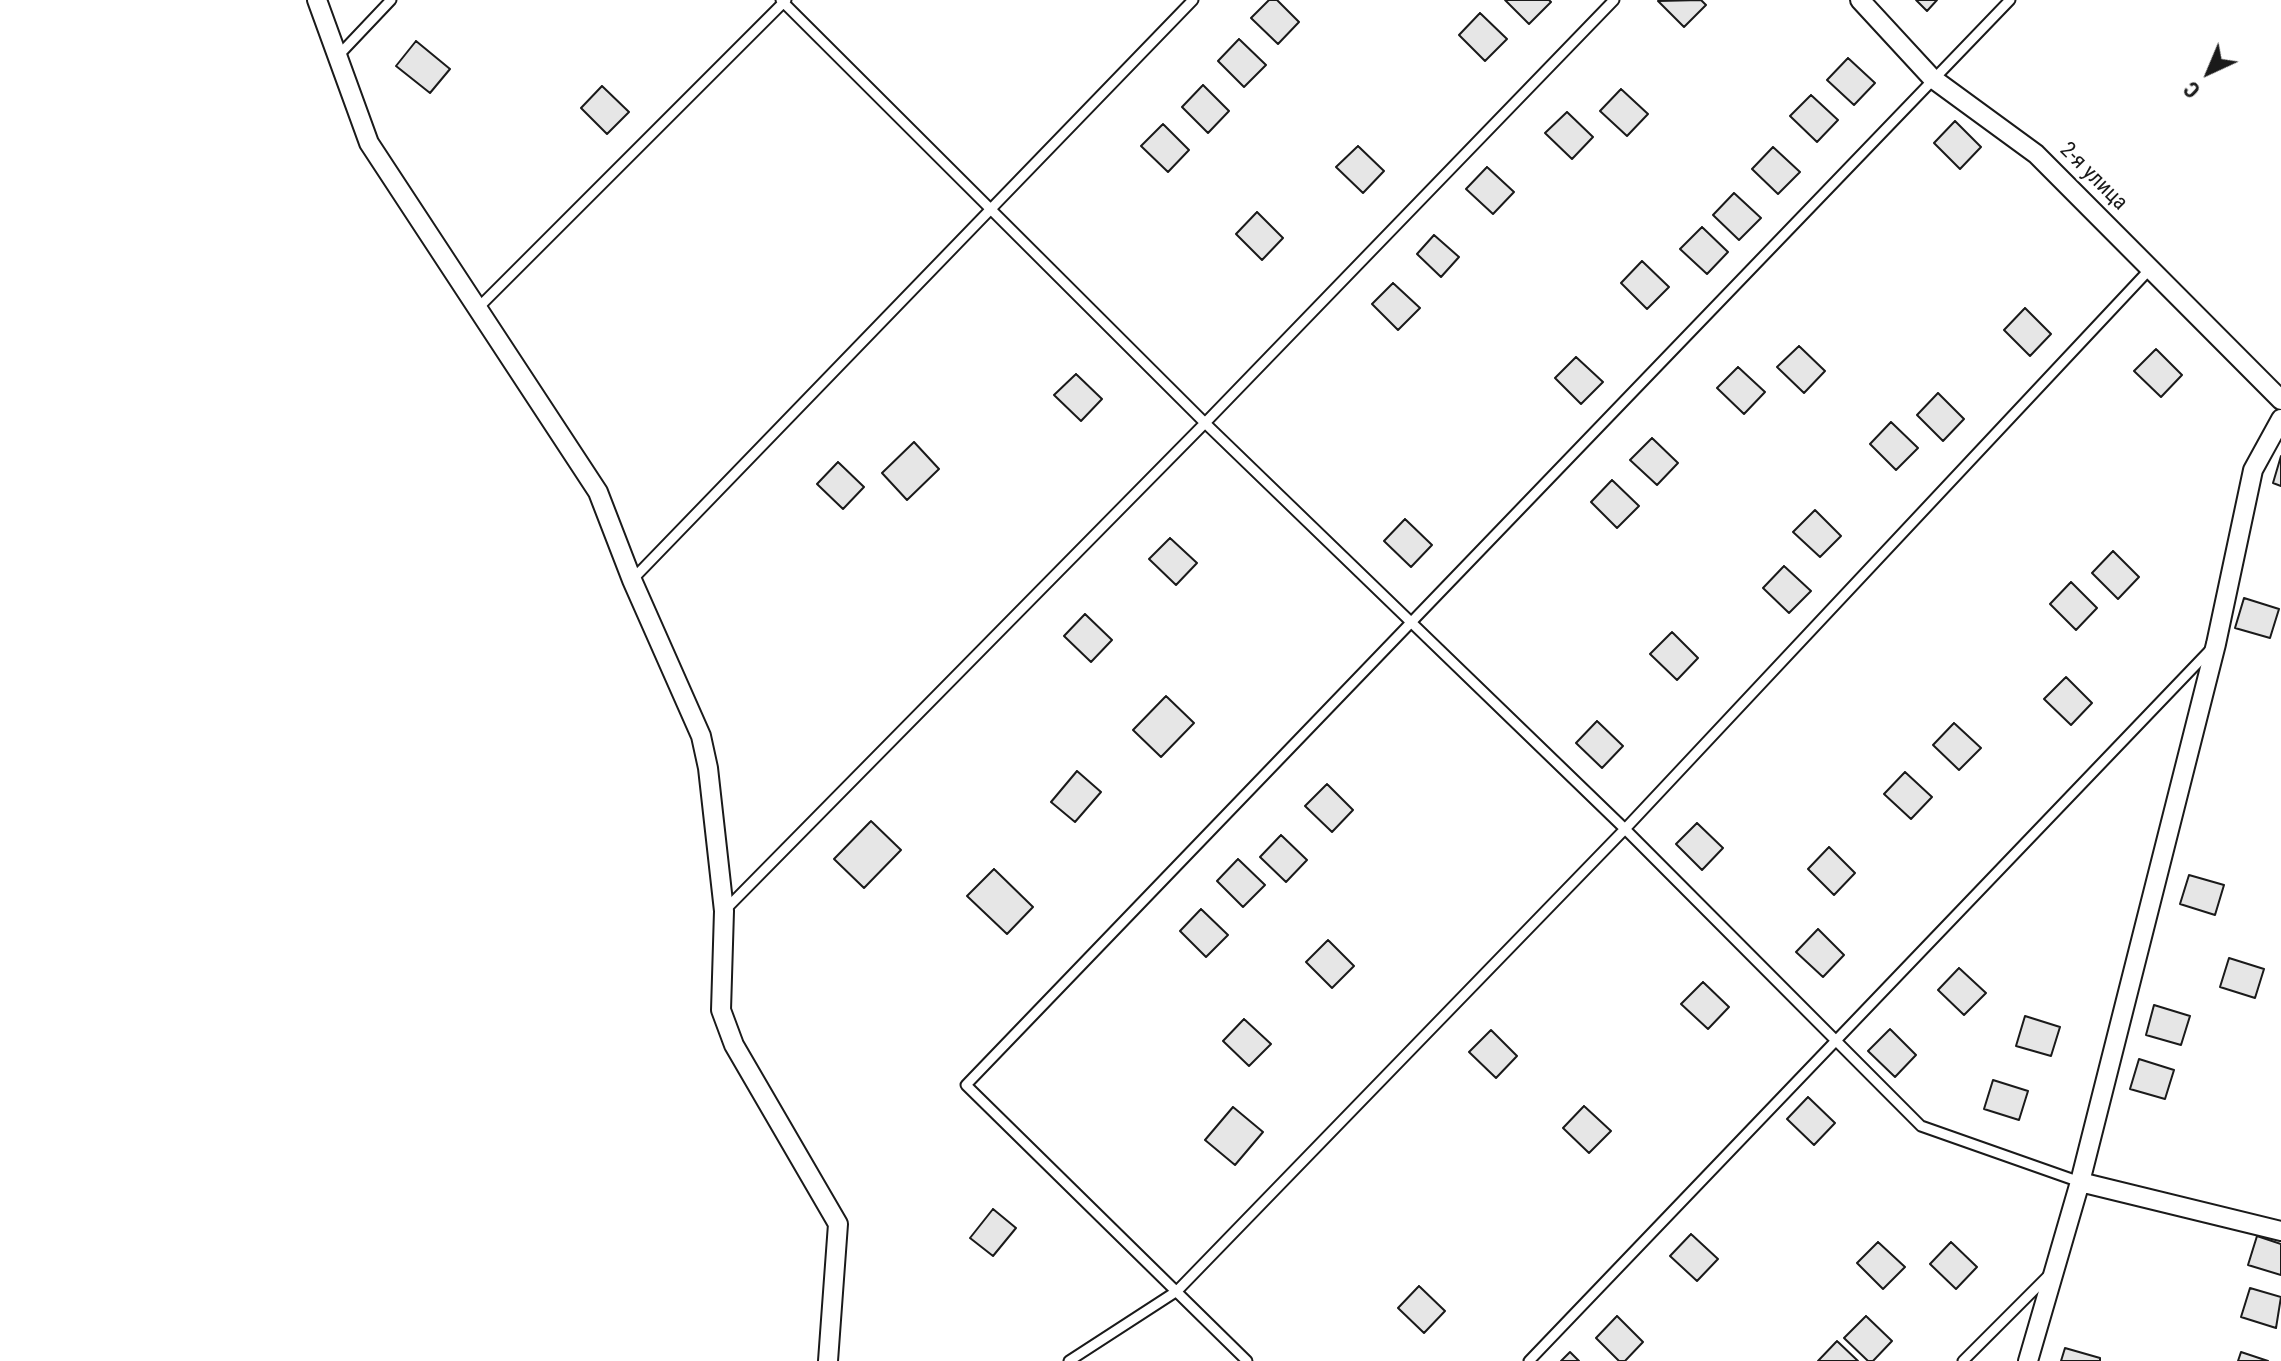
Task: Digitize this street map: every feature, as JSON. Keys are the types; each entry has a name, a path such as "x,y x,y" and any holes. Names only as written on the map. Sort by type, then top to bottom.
{"street":[{"path":"317,0 369,143 598,492 632,580 701,736 708,768 724,911 721,1010 734,1045 838,1224 828,1361"},
{"name":"2-я улица","path":"1860,0 1932,78 2036,154 2281,400"},
{"path":"2028,1361 2080,1182 2216,644 2253,470 2281,419"},
{"path":"2080,1182 2281,1231"}],"lane":[{"path":"337,57 391,0"},
{"path":"632,580 1193,0"},
{"path":"724,911 1205,423 1614,0"},
{"path":"1247,1361 966,1085 2010,0"},
{"path":"478,308 784,1 1205,423 1409,624 1625,829 1921,1126 2080,1182"},
{"path":"1069,1361 1177,1291 1625,829 2150,269"},
{"path":"1529,1361 2216,644"},
{"path":"1963,1361 2054,1271"}],"building":[{"path":"1269,0 1277,0 1299,22 1278,44 1251,18"},
{"path":"1505,0 1549,0 1551,2 1529,24"},
{"path":"1701,0 1706,5 1684,27 1658,1"},
{"path":"1916,0 1937,0 1927,11"},
{"path":"1480,13 1507,39 1485,61 1459,35"},
{"path":"1239,39 1266,65 1244,87 1218,61"},
{"path":"416,41 450,69 430,93 396,66"},
{"path":"1848,58 1875,83 1854,105 1827,80"},
{"path":"1203,85 1229,111 1208,133 1182,107"},
{"path":"602,86 629,112 607,134 581,108"},
{"path":"1621,89 1648,114 1627,136 1600,111"},
{"path":"1811,95 1838,120 1817,142 1790,116"},
{"path":"1567,112 1593,137 1572,159 1545,133"},
{"path":"1955,121 1981,147 1960,169 1934,143"},
{"path":"1163,124 1189,150 1168,172 1141,146"},
{"path":"1358,146 1384,171 1363,193 1336,167"},
{"path":"1773,147 1800,172 1778,194 1752,169"},
{"path":"1487,167 1514,192 1493,214 1466,189"},
{"path":"1734,193 1761,218 1739,240 1713,215"},
{"path":"1257,212 1283,238 1262,260 1236,234"},
{"path":"1702,227 1728,252 1707,274 1680,249"},
{"path":"1434,235 1459,257 1441,277 1417,254"},
{"path":"1642,261 1669,287 1647,309 1621,283"},
{"path":"1393,283 1420,308 1398,330 1372,304"},
{"path":"2025,308 2051,334 2030,356 2004,330"},
{"path":"1799,346 1825,371 1804,393 1777,367"},
{"path":"2156,349 2182,375 2161,397 2134,371"},
{"path":"1576,357 1603,382 1581,404 1555,378"},
{"path":"1738,367 1765,392 1744,414 1717,388"},
{"path":"1076,374 1102,399 1081,421 1054,395"},
{"path":"1938,393 1964,419 1943,441 1917,415"},
{"path":"1891,422 1918,448 1896,470 1870,444"},
{"path":"1652,438 1678,463 1657,485 1630,460"},
{"path":"914,442 939,469 907,500 882,473"},
{"path":"2281,456 2281,486 2273,483"},
{"path":"838,462 864,487 843,509 817,484"},
{"path":"1612,480 1639,506 1617,528 1591,502"},
{"path":"1815,510 1841,536 1820,557 1793,532"},
{"path":"1405,519 1432,545 1411,567 1384,541"},
{"path":"1170,538 1197,563 1176,585 1149,559"},
{"path":"2113,551 2139,577 2118,599 2092,573"},
{"path":"1784,566 1811,591 1789,613 1763,588"},
{"path":"2071,582 2097,608 2076,630 2050,604"},
{"path":"2244,598 2279,609 2270,638 2235,628"},
{"path":"1085,614 1112,640 1091,662 1064,636"},
{"path":"1672,632 1698,658 1677,680 1650,654"},
{"path":"2066,677 2092,703 2071,725 2044,699"},
{"path":"1166,696 1194,723 1161,757 1133,730"},
{"path":"1597,721 1623,746 1602,768 1576,743"},
{"path":"1954,723 1981,748 1959,770 1933,745"},
{"path":"1077,771 1101,792 1075,822 1051,802"},
{"path":"1905,772 1932,797 1911,819 1884,794"},
{"path":"1327,784 1353,810 1332,832 1305,806"},
{"path":"871,821 901,850 864,888 834,859"},
{"path":"1697,823 1723,848 1702,870 1676,844"},
{"path":"1281,835 1307,860 1286,882 1260,857"},
{"path":"1829,847 1855,873 1834,895 1808,869"},
{"path":"1238,859 1265,885 1243,907 1217,881"},
{"path":"994,869 1033,907 1007,934 967,896"},
{"path":"2189,875 2224,885 2215,915 2180,904"},
{"path":"1201,909 1228,935 1206,957 1180,931"},
{"path":"1818,929 1844,955 1823,977 1796,952"},
{"path":"1328,940 1354,966 1332,988 1306,962"},
{"path":"2229,958 2264,969 2255,998 2220,987"},
{"path":"1959,968 1986,993 1964,1015 1938,990"},
{"path":"1703,982 1729,1007 1708,1029 1681,1004"},
{"path":"2154,1005 2190,1016 2181,1045 2146,1035"},
{"path":"2025,1016 2060,1027 2051,1056 2016,1046"},
{"path":"1244,1019 1271,1044 1249,1066 1223,1041"},
{"path":"1890,1029 1916,1055 1895,1077 1868,1051"},
{"path":"1491,1030 1517,1056 1496,1078 1469,1052"},
{"path":"2139,1059 2174,1070 2165,1099 2130,1089"},
{"path":"1993,1080 2028,1091 2019,1120 1984,1109"},
{"path":"1808,1097 1835,1123 1814,1145 1787,1119"},
{"path":"1584,1106 1611,1131 1589,1153 1563,1128"},
{"path":"1233,1107 1263,1132 1235,1165 1205,1140"},
{"path":"993,1209 1016,1228 993,1256 970,1238"},
{"path":"1691,1234 1718,1259 1697,1281 1670,1256"},
{"path":"2257,1236 2281,1244 2281,1275 2248,1265"},
{"path":"1878,1242 1905,1267 1883,1289 1857,1263"},
{"path":"1951,1242 1977,1267 1956,1289 1930,1264"},
{"path":"1419,1286 1445,1311 1424,1333 1398,1308"},
{"path":"2250,1288 2281,1297 2276,1328 2241,1317"},
{"path":"1617,1316 1643,1342 1625,1361 1619,1361 1596,1338"},
{"path":"1866,1316 1892,1341 1873,1361 1868,1361 1844,1338"},
{"path":"1837,1341 1858,1361 1818,1361"},
{"path":"2065,1348 2100,1358 2100,1361 2061,1361"},
{"path":"1570,1352 1579,1361 1561,1361"},
{"path":"2241,1352 2268,1361 2238,1361"}]}
